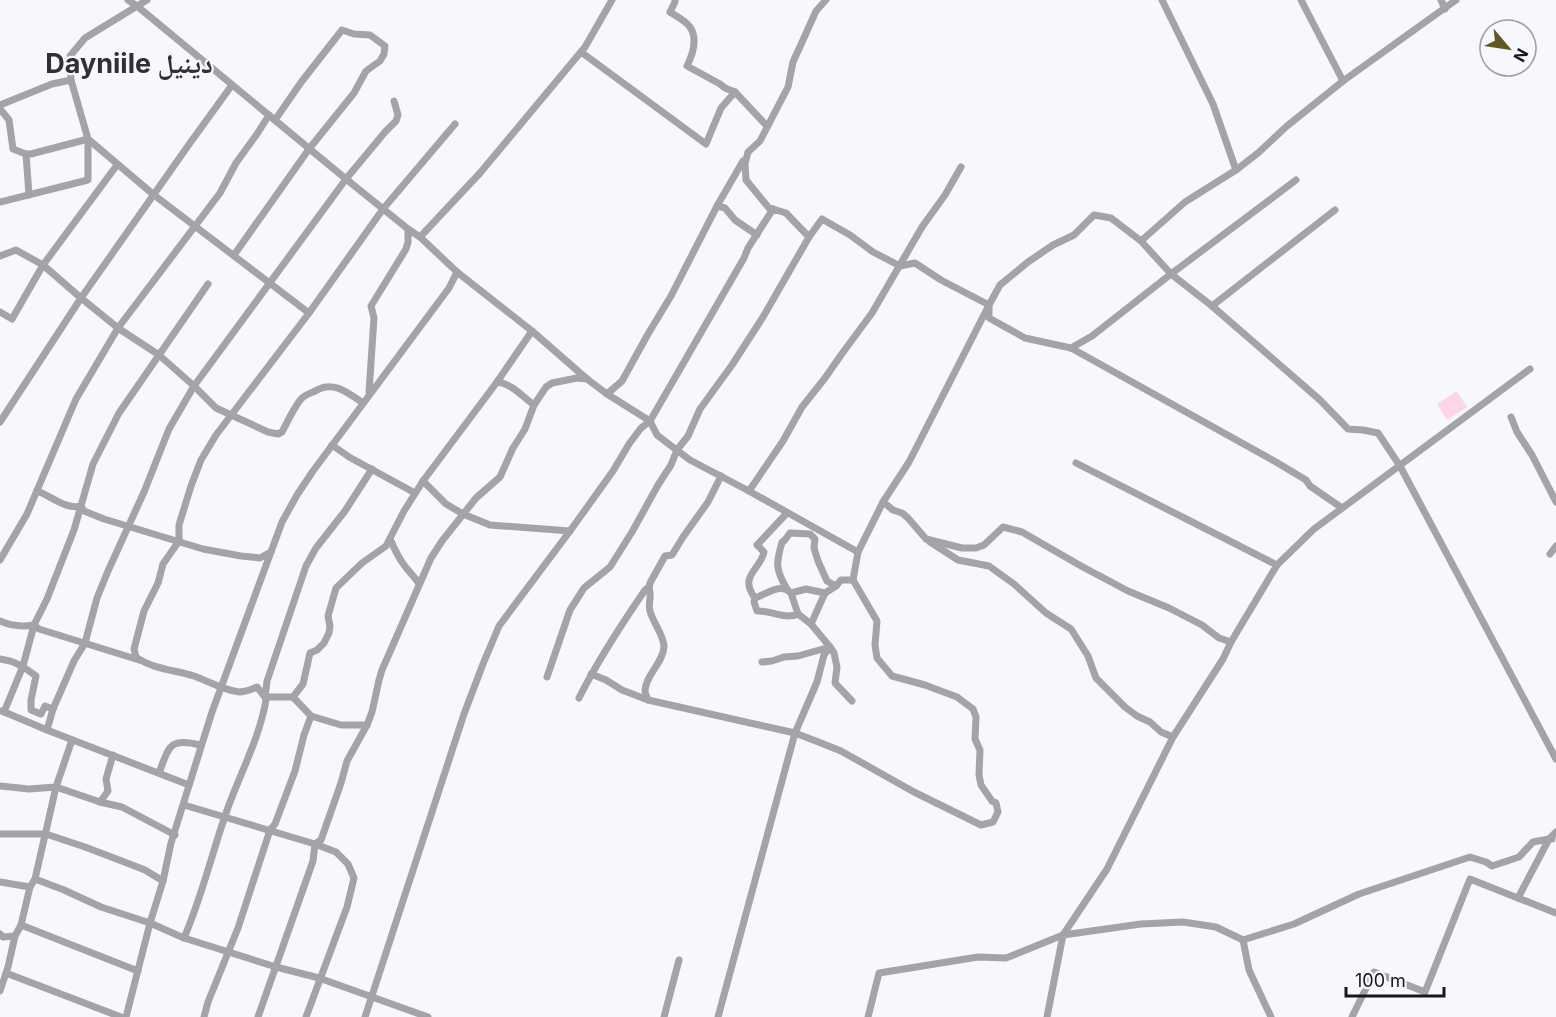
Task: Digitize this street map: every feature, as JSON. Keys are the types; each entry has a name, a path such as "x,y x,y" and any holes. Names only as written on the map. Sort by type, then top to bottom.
{"street":[{"path":"128,0 420,237 457,272 532,331 587,379 650,421 657,435 690,460 858,552"},
{"path":"0,202 88,180 88,139 71,80 70,56 85,38 147,0"},
{"path":"420,237 480,173 581,52 612,0"},
{"path":"675,0 670,12 690,27 694,36 693,52 687,66 735,92 767,126"},
{"path":"607,394 622,381 748,152 760,141 788,87 793,62 816,11 826,0"},
{"path":"1162,0 1214,104 1236,170"},
{"path":"1301,0 1343,81"},
{"path":"1441,0 1445,9"},
{"path":"1141,241 1185,202 1236,170 1343,81 1456,0"},
{"path":"0,560 27,514 76,399 118,328 220,192 236,164 257,135 342,30 354,34 370,35 385,46 380,61 366,71 354,93 309,148 234,255"},
{"path":"581,52 706,144 721,108 735,92"},
{"path":"71,80 52,84 0,107 9,120 13,149 26,154 88,139"},
{"path":"0,422 81,298 232,85"},
{"path":"47,730 53,709 85,642 97,598 169,429 194,386 346,179 396,121 398,116 394,101"},
{"path":"142,661 136,657 134,649 144,610 158,583 162,564 179,541 179,525 201,460 216,435 309,313 383,209 455,124"},
{"path":"88,139 154,195 309,313"},
{"path":"748,152 744,164 746,180 769,208 786,213 809,237"},
{"path":"26,154 29,195"},
{"path":"0,312 12,319 43,265 117,165"},
{"path":"750,491 802,407 873,313 922,227 945,195 960,167"},
{"path":"1071,348 1092,336 1296,180"},
{"path":"717,206 725,208 735,220 757,235"},
{"path":"364,1017 464,714 499,626 613,471 629,444 641,428 650,421 773,209"},
{"path":"1212,306 1335,210"},
{"path":"591,674 648,700 795,733 841,751 981,825 993,822 998,812 996,803 981,785 980,750 975,739 976,717 973,709 957,697 926,685 892,676 877,658 875,645 877,621 853,580 858,552 883,502 909,462 1000,285 1053,245 1074,235 1094,215 1111,218 1141,241 1171,274 1212,306 1320,400 1348,429 1378,433 1400,466 1556,759"},
{"path":"547,676 570,610 584,588 610,567 671,465 677,450 688,436 700,409 763,317 809,237 822,219 873,252 900,266 915,263 988,305"},
{"path":"369,394 374,318 371,306 406,249 408,228"},
{"path":"0,256 16,250 43,265 118,328 159,356 216,408 231,416 278,434 282,432 302,398 321,387 335,387 363,403"},
{"path":"126,1017 200,745 282,522 297,495 332,445 449,288 457,272"},
{"path":"189,785 2,711 23,666 34,625 48,599 74,530 93,464 119,413 208,284"},
{"path":"988,305 989,318 1025,338 1071,348 1276,462 1306,480 1310,486 1342,508"},
{"path":"293,697 303,684 310,653 324,643 329,633 328,616 336,588 362,563 386,546 423,481 532,331"},
{"path":"1047,1017 1063,935 1107,869 1173,737 1222,659 1276,565 1314,529 1530,369"},
{"path":"258,1017 313,861 315,844 321,840 347,761 367,725 382,670 436,549 476,498 500,477 513,448 525,429 534,405 546,387 552,383 577,378 587,379"},
{"path":"497,382 504,382 534,405"},
{"path":"1511,417 1556,502"},
{"path":"332,445 415,493"},
{"path":"1077,463 1276,565"},
{"path":"184,938 225,817 260,725 266,704 267,681 310,557 345,511 372,469"},
{"path":"579,698 615,634 649,587 665,556 672,555 708,502 721,476"},
{"path":"423,481 446,504 490,525 570,531"},
{"path":"37,491 73,508 81,506"},
{"path":"883,502 908,518 926,539 958,560 989,566 1071,629 1088,656 1096,678 1125,707 1150,722 1161,732 1173,737"},
{"path":"81,506 84,512 203,549 260,558 271,552"},
{"path":"787,513 757,545 765,552 763,559 751,572 750,588 756,598 754,602 757,611 792,617 798,614"},
{"path":"811,525 810,534 814,539 818,561 827,581 836,586"},
{"path":"926,539 962,548 976,548 984,545 1003,527 1022,532 1128,591 1169,608 1202,625 1219,638 1231,642"},
{"path":"810,534 790,533 782,542 777,560 779,571 798,614 811,624 831,647 837,667 835,683 852,701"},
{"path":"390,539 400,559 419,584"},
{"path":"1550,554 1556,546"},
{"path":"811,624 825,593 841,580 853,580"},
{"path":"648,700 645,690 664,646 650,611 649,587"},
{"path":"756,598 778,588 789,591 806,589 825,593"},
{"path":"0,621 26,627 34,625"},
{"path":"34,625 39,629 193,676 237,692 247,692 257,687 265,697"},
{"path":"718,1017 795,733 817,682 824,655 831,647"},
{"path":"762,663 831,647"},
{"path":"0,659 23,666 36,676 31,710 41,714 45,706 53,709"},
{"path":"265,697 293,697 311,716 341,725 367,725"},
{"path":"204,1017 238,927 270,830 275,824 295,771 311,716"},
{"path":"0,991 15,936 21,925 30,887 35,879 56,787 72,740"},
{"path":"159,773 171,746 181,741 200,745"},
{"path":"100,802 108,791 106,778 113,755"},
{"path":"0,786 29,789 56,787 122,807 174,835"},
{"path":"184,805 315,844 336,852 348,864 354,878 347,907 306,1017"},
{"path":"1518,898 1556,832"},
{"path":"0,834 46,834 127,862 163,881"},
{"path":"868,1017 879,973 978,957 1006,958 1063,935 1141,924 1183,922 1216,927 1243,940 1294,924 1359,894 1433,868 1470,857 1492,866 1518,857 1533,842 1552,839"},
{"path":"35,879 184,938 319,978 428,1017"},
{"path":"1352,1017 1374,972 1425,992 1470,879 1556,913"},
{"path":"0,882 30,887"},
{"path":"21,925 138,971"},
{"path":"0,934 3,937 15,936"},
{"path":"1243,940 1249,970 1271,1017"},
{"path":"664,1017 679,960"},
{"path":"6,973 121,1017"}],"shaded area":[{"path":"1457,391 1467,407 1447,420 1437,404"}],"district":[{"name":"Dayniile دينيل","path":"129,64"}]}
